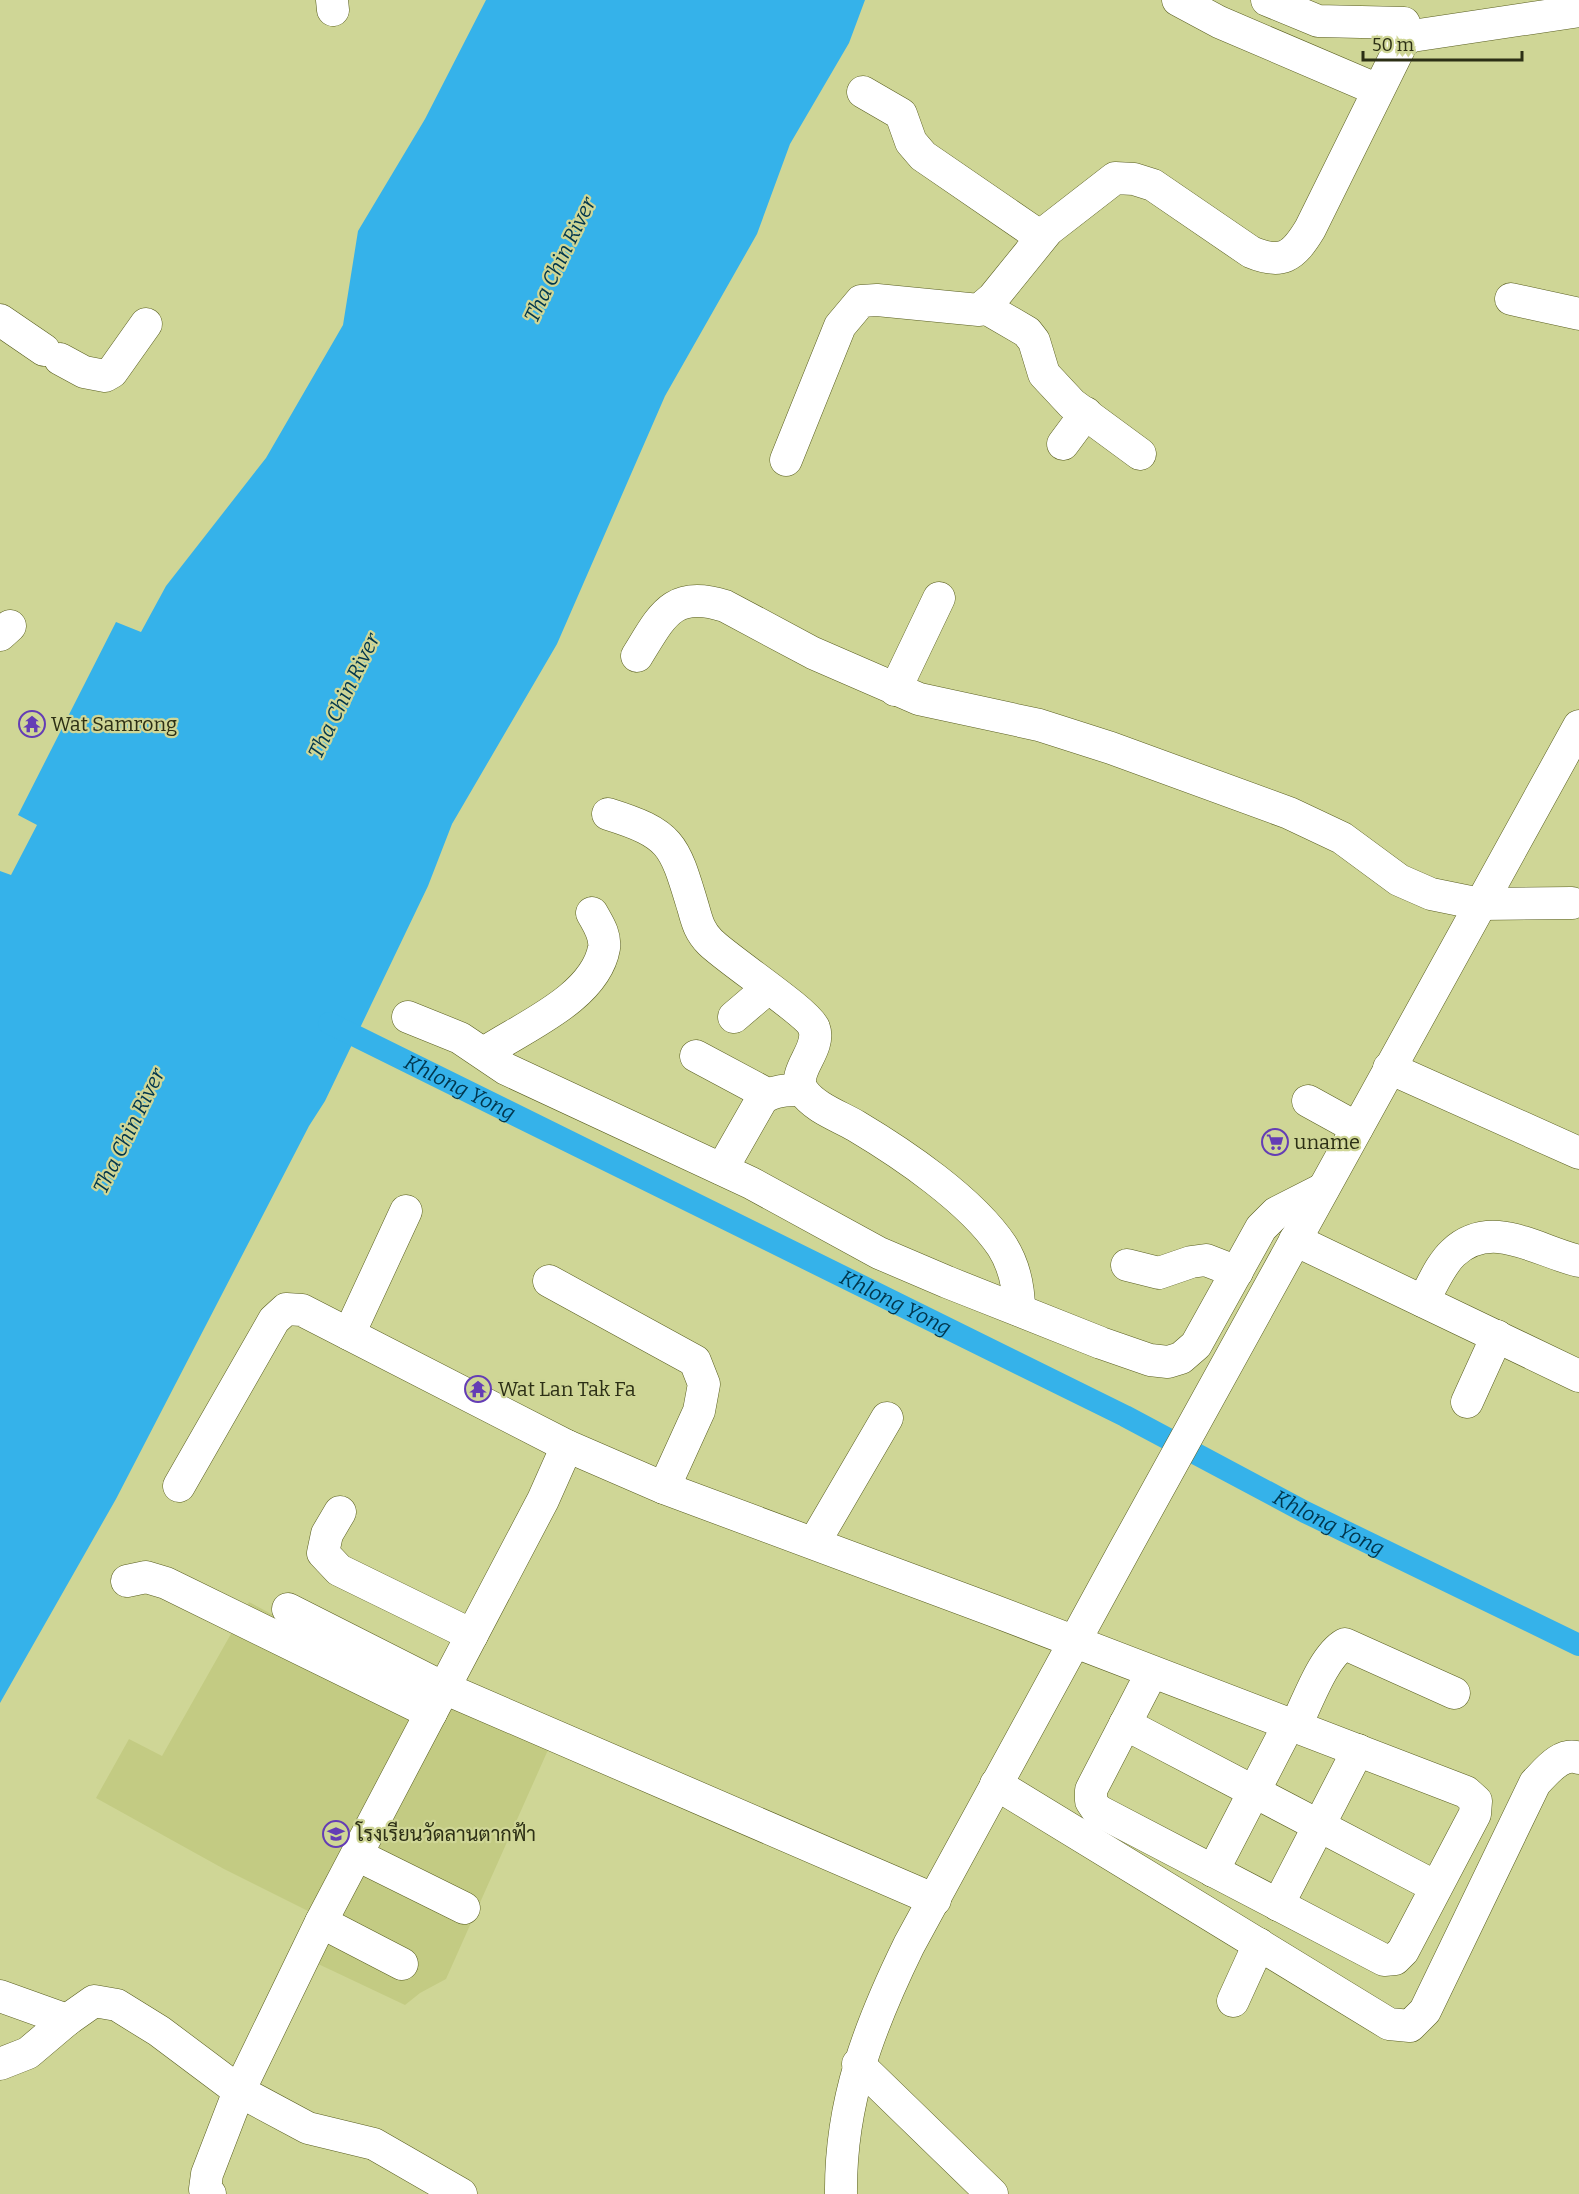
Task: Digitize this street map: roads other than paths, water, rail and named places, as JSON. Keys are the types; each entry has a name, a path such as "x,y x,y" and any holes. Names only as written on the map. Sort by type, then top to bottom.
{"street":[{"path":"1178,0 1219,22 1378,90"},
{"path":"1267,0 1318,21 1579,11"},
{"path":"1365,0 1390,16 1405,18"},
{"path":"786,460 840,326 861,301 877,300 974,312 984,307 1041,237 1109,181 1121,177 1153,185 1251,252 1269,259 1284,257 1304,240 1310,229 1398,46 1405,18"},
{"path":"863,92 901,114 911,142 923,156 1041,237"},
{"path":"1511,299 1579,314"},
{"path":"984,307 1027,332 1034,341 1044,374 1086,413 1140,454"},
{"path":"0,320 52,355 84,372 105,376 112,372 146,324"},
{"path":"1063,444 1086,413"},
{"path":"895,690 939,598"},
{"path":"638,656 660,620 675,605 699,599 725,606 813,653 919,699 1039,725 1289,813 1342,838 1414,887 1480,904 1572,903"},
{"path":"841,2194 843,2128 858,2064 884,1996 996,1784 1579,726"},
{"path":"608,814 645,826 660,835 675,854 698,927 709,941 802,1012 814,1027 817,1043 799,1079 802,1090 816,1104 905,1157 987,1226 1003,1248 1012,1268 1019,1291 1019,1310"},
{"path":"484,1053 574,996 596,969 605,947 603,932 592,913"},
{"path":"734,1017 768,988"},
{"path":"408,1017 459,1038 506,1069 722,1169 879,1253 1101,1343 1150,1360 1168,1362 1181,1358 1196,1345 1261,1228 1276,1213 1323,1189"},
{"path":"696,1056 767,1094 802,1090"},
{"path":"1389,1068 1579,1153"},
{"path":"722,1169 767,1094"},
{"path":"1308,1101 1357,1128"},
{"path":"349,1334 406,1211"},
{"path":"1423,1301 1451,1255 1465,1244 1479,1238 1494,1235 1511,1238 1579,1261"},
{"path":"1295,1240 1579,1376"},
{"path":"1127,1265 1160,1273 1206,1260 1237,1272"},
{"path":"549,1281 695,1360 704,1384 699,1411 664,1488"},
{"path":"178,1486 274,1320 286,1309 302,1310 567,1446 664,1488 814,1543 1358,1750 1466,1792 1476,1801 1475,1814 1403,1951 1395,1959 1384,1960 1097,1810 1091,1801 1091,1790 1152,1672"},
{"path":"1467,1402 1497,1336"},
{"path":"814,1543 886,1418"},
{"path":"206,2192 207,2174 239,2091 321,1922 543,1500 567,1446"},
{"path":"340,1512 327,1534 323,1553 339,1570 472,1635"},
{"path":"127,1581 146,1577 166,1583 438,1700 935,1900"},
{"path":"288,1609 438,1700"},
{"path":"1213,1871 1254,1792 1336,1648 1345,1644 1454,1693"},
{"path":"1125,1724 1436,1887"},
{"path":"1278,1905 1358,1750"},
{"path":"996,1784 1389,2024 1410,2026 1425,2011 1534,1784 1556,1762 1574,1756 1579,1758"},
{"path":"357,1855 464,1908"},
{"path":"321,1922 402,1964"},
{"path":"1233,2001 1259,1944"},
{"path":"0,1996 67,2019"},
{"path":"0,2064 28,2053 67,2019 94,2001 117,2005 159,2031 239,2091 308,2128 374,2144 461,2194"},
{"path":"858,2064 992,2194"}],"water":[{"name":"Tha Chin River","path":"486,0 865,0 849,43 790,144 757,234 665,396 557,644 452,824 428,886 325,1101 309,1126 116,1499 0,1703 0,871 11,875 37,825 18,815 116,622 141,632 166,586 266,458 343,325 358,231 425,119"}],"waterway":[{"name":"Khlong Yong","path":"329,1023 1125,1416 1305,1512 1579,1645"}],"place":[{"name":"Wat Samrong","path":"32,724"},
{"name":"uname","path":"1275,1142"},
{"name":"Wat Lan Tak Fa","path":"478,1389"},
{"name":"โรงเรียนวัดลานตากฟ้า","path":"336,1834"}]}
